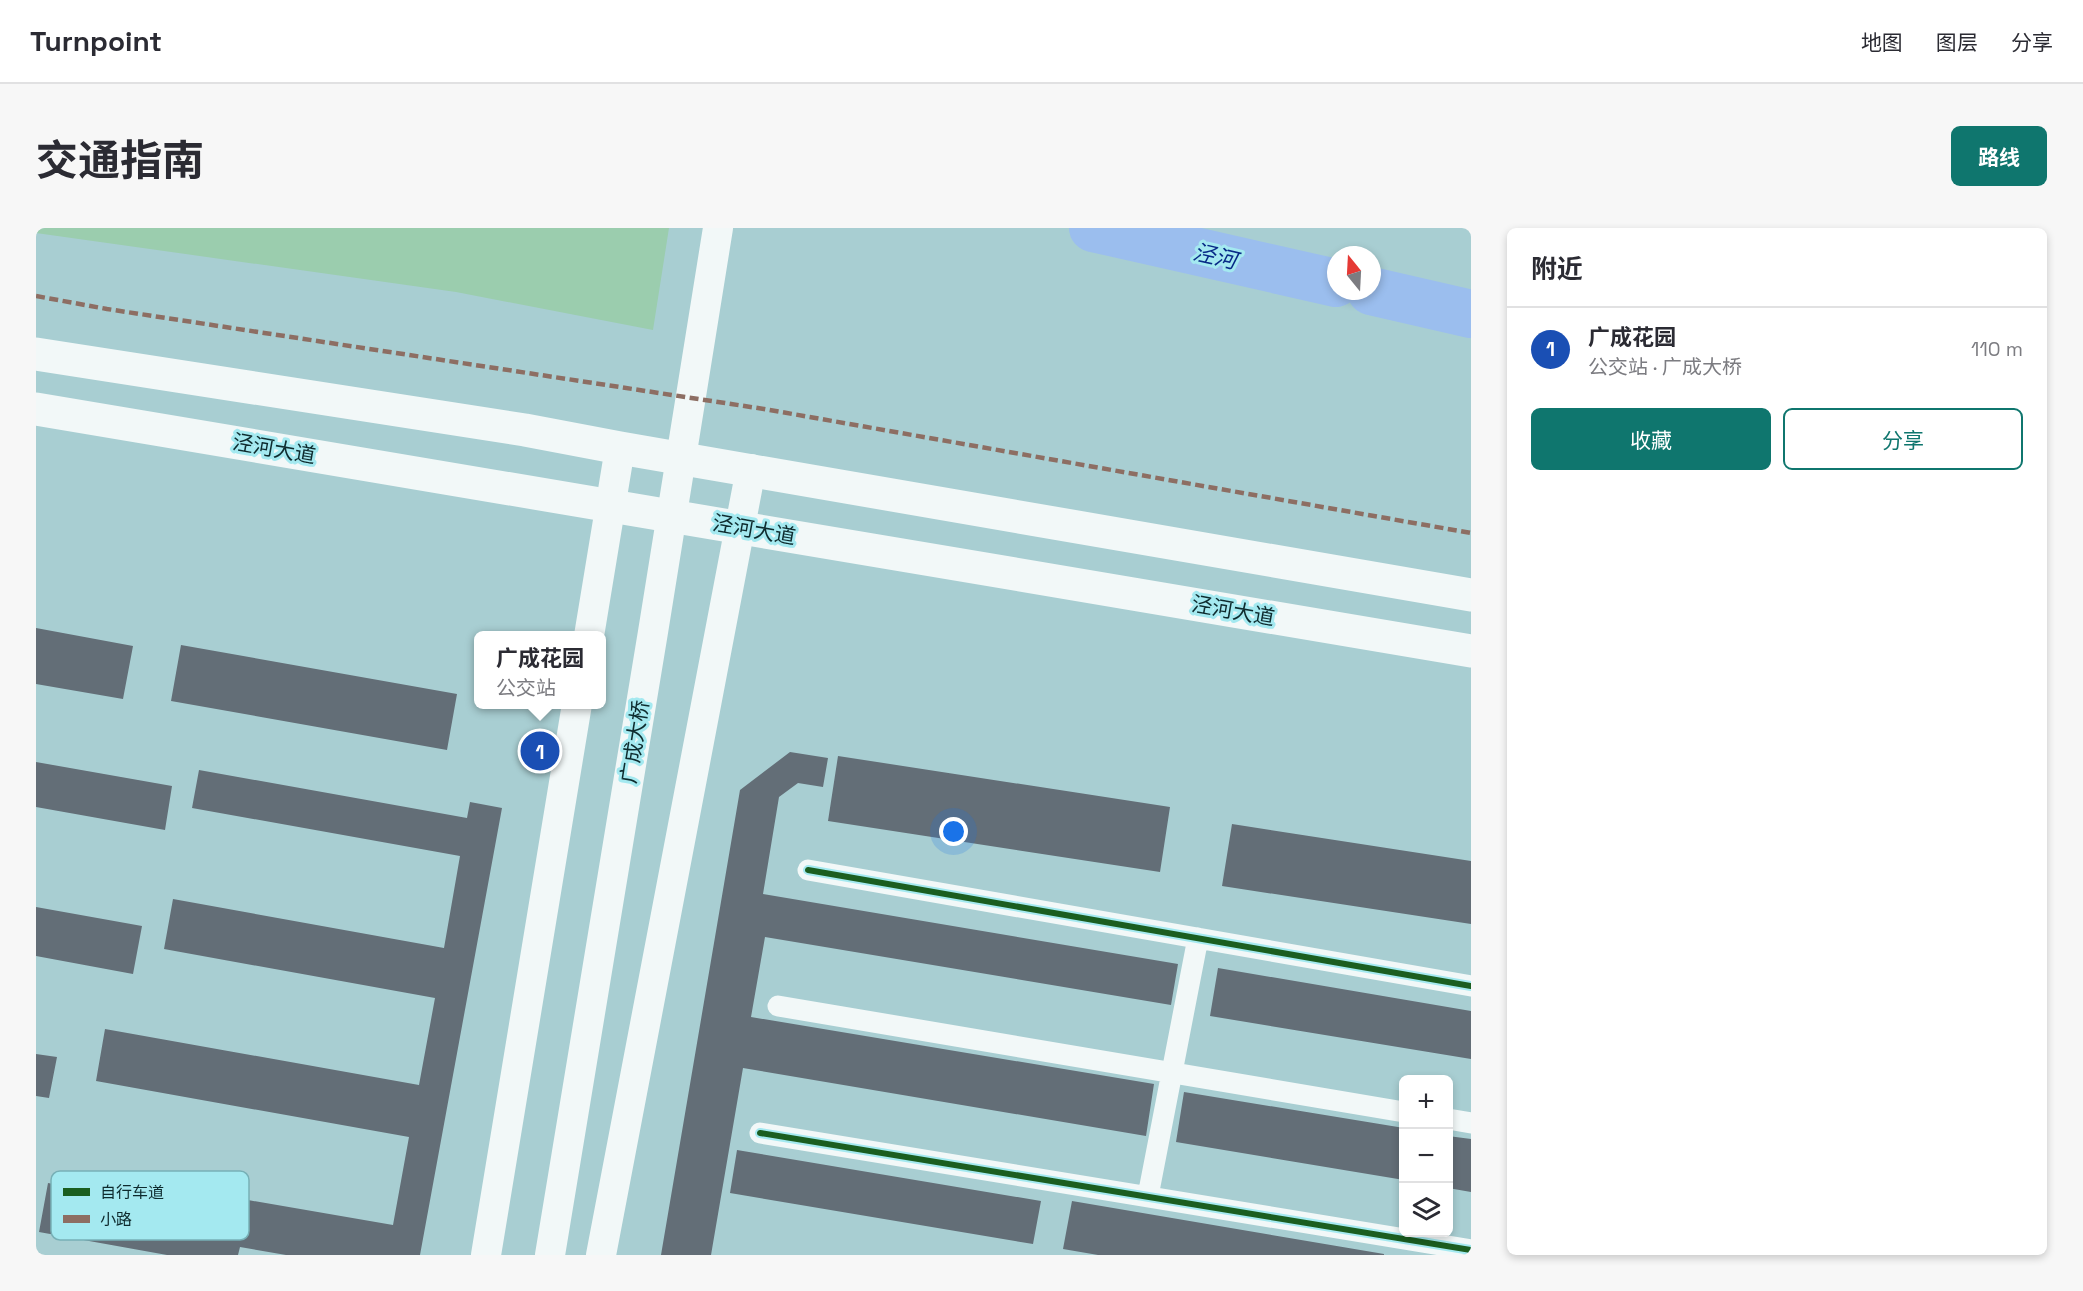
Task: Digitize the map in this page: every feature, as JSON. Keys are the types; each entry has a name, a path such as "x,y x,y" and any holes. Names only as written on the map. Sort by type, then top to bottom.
{"main road":[{"name":"广成大桥","path":"550,1255 718,228"},
{"path":"36,354 525,430 1471,595"},
{"name":"泾河大道","path":"36,409 1471,651"},
{"path":"590,631 620,448"},
{"path":"601,1255 751,469"},
{"path":"486,1255 577,709"}],"street":[{"path":"808,870 1471,986"},
{"path":"1148,1196 1198,938"},
{"path":"778,1006 1399,1111"},
{"path":"1453,1120 1471,1123"},
{"path":"760,1133 1148,1196 1403,1246 1471,1250"}],"green space":[{"path":"36,228 669,228 653,330 456,292 36,233"}],"building":[{"path":"36,628 133,646 123,699 36,684"},
{"path":"181,645 457,694 447,750 171,701"},
{"path":"790,752 828,758 823,787 798,783 779,797 763,894 1178,964 1171,1005 765,937 751,1017 1154,1084 1146,1136 743,1068 711,1255 661,1255 740,790"},
{"path":"838,756 1170,807 1160,872 828,821"},
{"path":"36,762 172,786 165,830 36,807"},
{"path":"199,770 467,818 470,802 502,808 420,1255 286,1255 240,1247 238,1255 167,1255 84,1240 249,1240 249,1200 393,1225 409,1137 96,1081 105,1029 419,1085 435,998 164,949 173,899 444,948 460,856 192,808"},
{"path":"1232,824 1471,861 1471,924 1222,886"},
{"path":"36,907 142,926 133,974 36,956"},
{"path":"1218,968 1471,1011 1471,1059 1210,1016"},
{"path":"36,1054 57,1057 49,1098 36,1096"},
{"path":"1184,1092 1399,1127 1399,1179 1176,1142"},
{"path":"1453,1137 1471,1139 1471,1192 1453,1189"},
{"path":"737,1150 1041,1201 1033,1244 730,1193"},
{"path":"48,1183 51,1184 51,1234 39,1232"},
{"path":"1072,1201 1384,1255 1098,1255 1063,1249"}],"waterway":[{"name":"泾河","path":"1093,228 1327,281"},
{"name":"泾河","path":"1381,293 1471,314"}],"marked path":[{"path":"36,296 107,309 764,409 1471,533"}],"cycle path":[{"path":"808,870 1471,986"},
{"path":"760,1133 1471,1250"}],"place":[{"name":"广成花园","path":"540,751"}]}
